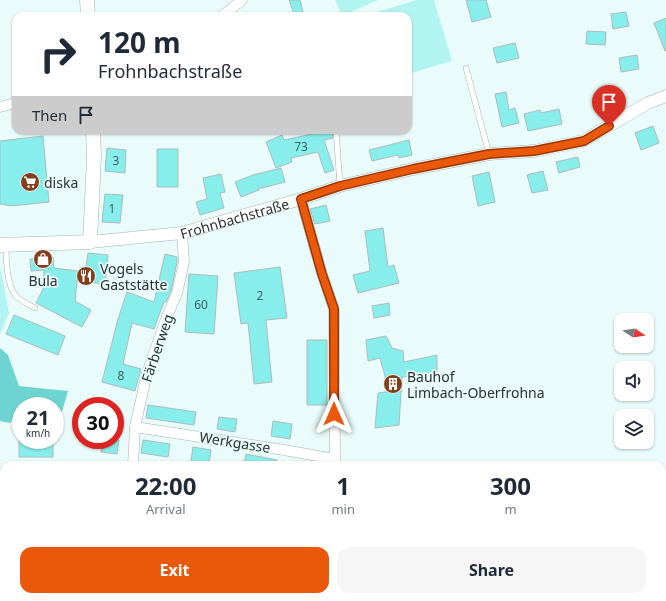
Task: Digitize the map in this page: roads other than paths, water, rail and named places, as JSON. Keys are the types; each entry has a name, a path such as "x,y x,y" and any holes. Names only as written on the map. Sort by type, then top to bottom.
{"main road":[{"path":"87,0 88,12"},
{"path":"90,242 94,157 93,134"},
{"name":"Frohnbachstraße","path":"3,245 90,242"}],"street":[{"path":"227,12 242,0"},
{"name":"Frohnbachstraße","path":"90,242 182,233 301,199 340,186 413,169 489,154 534,151 584,141 648,103 666,96"},
{"path":"0,107 12,104"},
{"path":"301,199 322,274 334,309 335,461"},
{"name":"Färberweg","path":"133,461 135,427 147,373 177,293 184,262 182,233"},
{"name":"Werkgasse","path":"135,427 284,450 331,461"}],"lane":[{"path":"466,68 489,154"},
{"path":"336,134 340,186"},
{"path":"3,245 14,294 22,301 35,308"}],"place":[{"name":"diska","path":"30,182"},
{"name":"Bula","path":"43,259"},
{"name":"Vogels Gaststätte","path":"86,276"},
{"name":"Bauhof Limbach-Oberfrohna","path":"393,384"}]}
